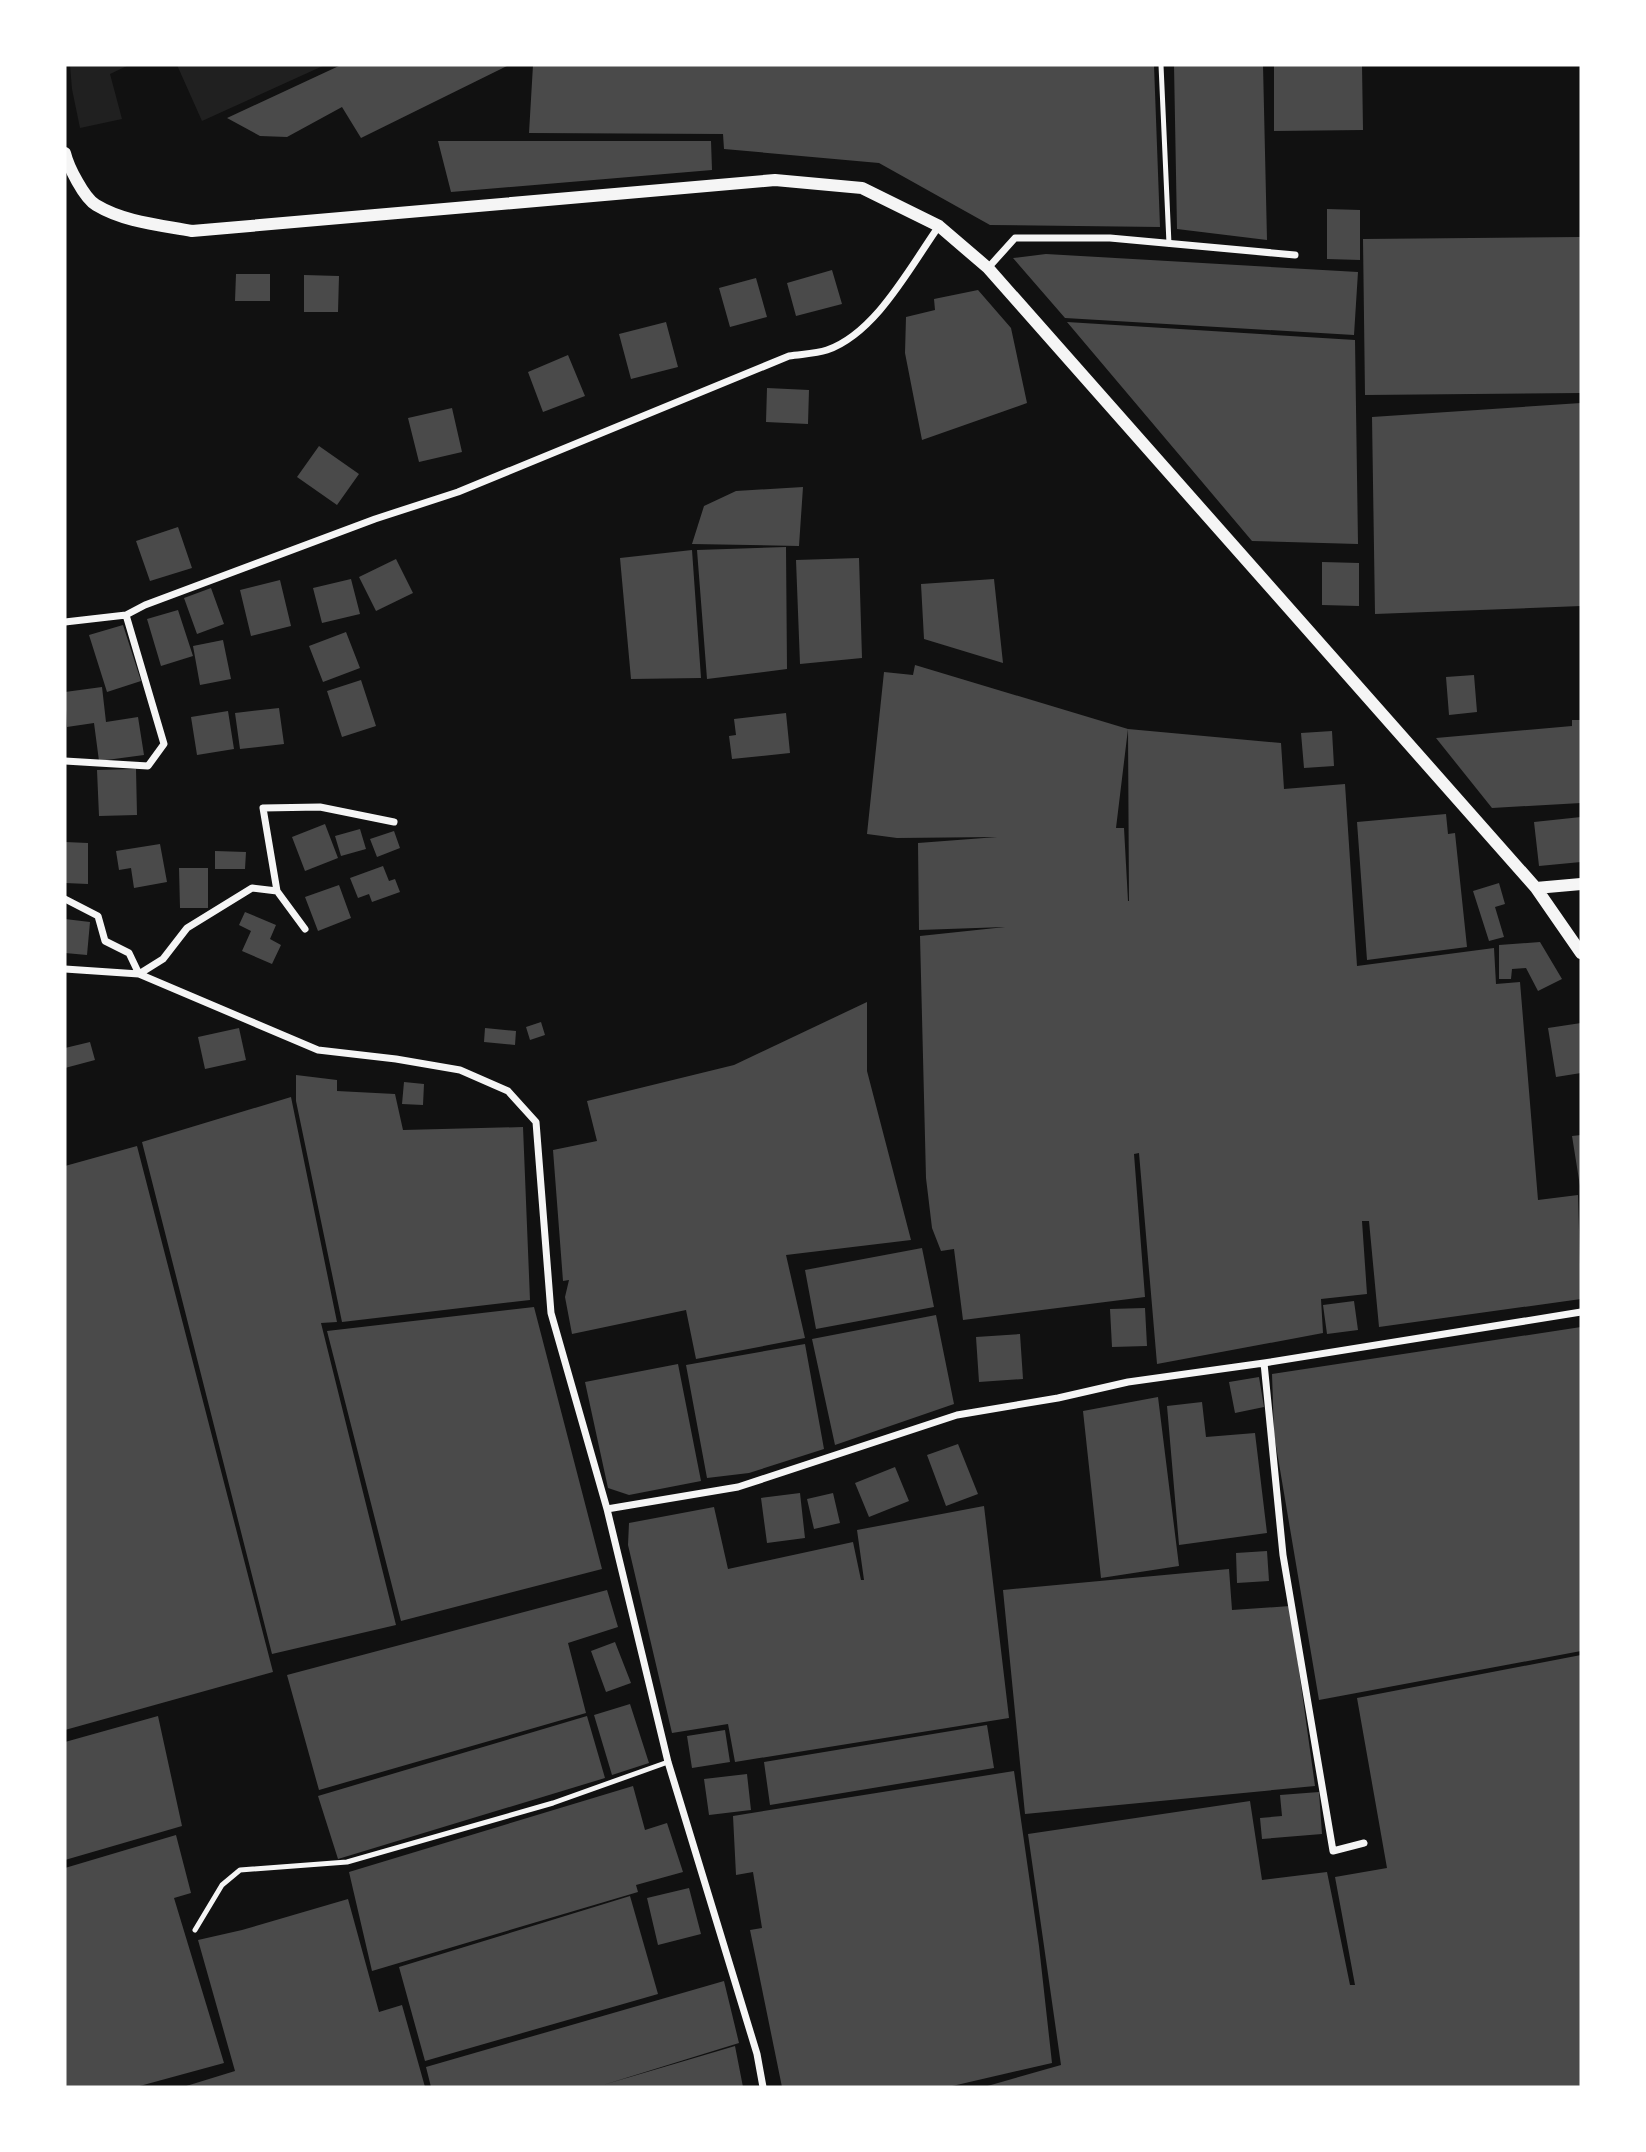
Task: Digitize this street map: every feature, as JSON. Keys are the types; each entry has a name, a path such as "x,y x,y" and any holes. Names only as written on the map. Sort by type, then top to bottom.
{"street":[{"path":"65,153 68,166 93,204 127,218 192,231 775,180 862,188 939,226 988,268 1536,888 1581,953"},
{"path":"65,622 126,615 145,605 375,519 458,492 789,356 826,351 853,337 882,308 939,226"},
{"path":"988,268 1015,238 1110,238 1295,255"},
{"path":"65,761 148,766 164,744 126,615"},
{"path":"304,929 277,891 263,808 320,807 394,822"},
{"path":"1536,888 1581,884"},
{"path":"139,974 163,959 187,928 252,888 277,891"},
{"path":"65,899 98,916 105,941 129,953 139,974"},
{"path":"65,969 139,974 318,1050 460,1070 508,1091 536,1122 551,1313 607,1509 668,1762 757,2054 763,2087"},
{"path":"607,1509 738,1487 957,1415 1058,1398 1128,1382 1264,1363 1581,1311"},
{"path":"1264,1363 1283,1555 1333,1851 1364,1843"}],"lane":[{"path":"1161,65 1169,244"},
{"path":"195,1930 222,1885 240,1870 347,1862 553,1803 668,1762"}],"shaded area":[{"path":"70,65 129,65 110,74 122,119 80,128"},
{"path":"177,65 325,65 202,121"}],"building":[{"path":"341,65 509,65 361,138 342,107 287,137 260,136 227,118"},
{"path":"533,65 1154,65 1160,227 990,225 879,163 724,149 723,134 529,133"},
{"path":"1174,65 1263,65 1267,240 1177,229"},
{"path":"1274,65 1362,65 1363,130 1274,131"},
{"path":"438,141 711,141 712,170 451,192"},
{"path":"1327,209 1360,210 1360,260 1327,259"},
{"path":"1581,237 1581,393 1365,395 1363,239"},
{"path":"1046,254 1358,272 1354,335 1065,318 1013,258"},
{"path":"832,270 842,304 796,316 787,283"},
{"path":"236,274 270,274 270,301 235,301"},
{"path":"304,275 339,276 338,312 304,312"},
{"path":"756,278 767,317 730,327 719,288"},
{"path":"978,290 1011,328 1027,403 922,440 905,353 906,317 935,310 934,299"},
{"path":"666,322 678,367 631,379 619,334"},
{"path":"1067,322 1355,340 1358,544 1252,541"},
{"path":"568,355 585,396 543,412 528,372"},
{"path":"767,388 809,390 808,424 766,422"},
{"path":"1581,403 1581,606 1375,614 1372,417"},
{"path":"452,408 462,452 419,462 408,418"},
{"path":"319,446 359,474 337,505 297,477"},
{"path":"803,487 799,546 692,544 704,506 736,491"},
{"path":"178,527 192,568 150,581 136,541"},
{"path":"786,547 787,669 707,679 697,550"},
{"path":"692,550 701,678 631,679 620,558"},
{"path":"859,558 862,658 800,664 796,560"},
{"path":"396,559 413,593 376,611 359,577"},
{"path":"1322,562 1359,563 1359,606 1322,605"},
{"path":"351,579 360,614 322,623 313,588"},
{"path":"994,579 1003,663 924,639 921,584"},
{"path":"280,580 291,626 251,636 240,590"},
{"path":"211,588 224,624 197,634 184,598"},
{"path":"178,610 193,656 161,666 147,619"},
{"path":"123,625 141,681 107,692 89,635"},
{"path":"346,632 360,668 323,682 309,646"},
{"path":"223,640 231,679 200,685 193,646"},
{"path":"915,665 1128,729 1281,743 1284,789 1345,784 1357,966 1494,948 1496,984 1520,982 1538,1200 1578,1195 1581,1299 1379,1327 1369,1221 1362,1221 1367,1294 1321,1299 1323,1333 1157,1364 1139,1153 1134,1154 1145,1297 963,1320 954,1249 941,1251 932,1228 926,1178 920,936 1005,927 919,930 918,843 997,837 897,838 867,834 884,672 913,675","holes":["1128,729 1129,901 1124,828 1116,828"]},
{"path":"1474,675 1477,712 1449,715 1446,677"},
{"path":"361,680 376,726 342,737 327,691"},
{"path":"102,687 106,722 138,717 144,755 99,761 94,723 67,727 65,692"},
{"path":"279,708 284,744 240,749 235,713"},
{"path":"228,711 234,749 197,755 191,717"},
{"path":"786,713 790,753 732,759 729,736 736,735 734,719"},
{"path":"1572,720 1581,720 1581,803 1492,808 1436,738 1572,726"},
{"path":"1332,731 1334,766 1304,768 1301,733"},
{"path":"136,769 137,815 99,816 97,770"},
{"path":"1446,814 1448,834 1455,833 1467,947 1367,960 1357,822"},
{"path":"1581,817 1581,862 1539,866 1534,822"},
{"path":"325,824 338,858 305,871 292,837"},
{"path":"360,829 366,849 341,856 335,836"},
{"path":"394,831 400,848 377,857 370,839"},
{"path":"65,842 88,843 88,884 65,883"},
{"path":"160,844 167,882 134,888 131,868 119,870 116,851"},
{"path":"215,851 246,852 245,869 215,869"},
{"path":"383,866 389,881 395,879 400,892 372,902 369,894 358,898 350,878"},
{"path":"179,868 208,868 208,908 180,908"},
{"path":"1499,883 1505,904 1495,907 1504,937 1489,941 1473,891"},
{"path":"339,885 351,918 318,931 305,897"},
{"path":"245,912 276,925 270,939 281,945 272,964 242,951 251,931 239,925"},
{"path":"65,919 90,922 87,955 65,953"},
{"path":"1540,942 1562,979 1538,991 1526,968 1512,969 1511,979 1499,979 1499,945"},
{"path":"867,1002 867,1071 911,1240 786,1255 805,1338 696,1359 686,1310 572,1334 565,1297 569,1280 563,1281 553,1150 597,1141 587,1101 734,1065"},
{"path":"541,1022 545,1035 530,1040 526,1027"},
{"path":"1581,1023 1581,1073 1556,1077 1548,1028"},
{"path":"239,1028 246,1060 205,1069 198,1037"},
{"path":"485,1028 516,1031 515,1045 484,1042"},
{"path":"90,1042 95,1060 65,1068 65,1048"},
{"path":"296,1075 337,1080 337,1091 395,1094 403,1130 523,1127 530,1300 342,1322 296,1101"},
{"path":"404,1082 424,1084 423,1105 402,1104"},
{"path":"291,1097 337,1322 321,1323 396,1625 272,1654 142,1142"},
{"path":"1581,1135 1581,1186 1580,1186 1572,1136"},
{"path":"137,1146 273,1672 65,1730 65,1166"},
{"path":"922,1248 934,1307 816,1329 805,1270"},
{"path":"1354,1301 1358,1330 1327,1334 1323,1305"},
{"path":"534,1307 602,1569 401,1621 327,1331"},
{"path":"1145,1308 1147,1346 1112,1347 1110,1309"},
{"path":"936,1315 954,1404 835,1445 812,1339"},
{"path":"1581,1327 1581,1651 1319,1700 1274,1434 1272,1374"},
{"path":"1020,1334 1023,1379 979,1382 976,1337"},
{"path":"805,1344 824,1449 749,1473 707,1478 686,1365"},
{"path":"678,1364 701,1481 629,1495 608,1488 585,1382"},
{"path":"1259,1377 1264,1407 1235,1413 1229,1382"},
{"path":"1158,1397 1179,1566 1101,1578 1083,1411"},
{"path":"1202,1402 1206,1437 1255,1433 1267,1533 1179,1545 1167,1406"},
{"path":"958,1444 978,1494 946,1506 927,1455"},
{"path":"895,1467 909,1501 869,1517 855,1483"},
{"path":"800,1493 805,1538 767,1543 761,1498"},
{"path":"833,1493 840,1523 814,1529 807,1499"},
{"path":"984,1506 1009,1718 735,1762 728,1724 672,1733 628,1545 629,1523 714,1507 728,1569 853,1542 861,1580 864,1580 857,1530"},
{"path":"1267,1551 1269,1581 1237,1583 1236,1553"},
{"path":"1229,1569 1232,1610 1290,1606 1315,1786 1025,1814 1003,1590"},
{"path":"607,1590 618,1627 568,1643 586,1713 319,1790 287,1675"},
{"path":"615,1642 631,1683 606,1692 591,1651"},
{"path":"1581,1655 1581,2087 984,2087 1061,2065 1028,1834 1250,1801 1262,1880 1327,1872 1350,1985 1355,1985 1335,1877 1387,1868 1357,1698"},
{"path":"630,1704 649,1763 612,1775 594,1715"},
{"path":"158,1716 182,1826 65,1860 65,1742"},
{"path":"587,1716 605,1778 338,1859 318,1796"},
{"path":"987,1725 994,1768 770,1805 764,1762"},
{"path":"725,1730 730,1762 692,1768 687,1736"},
{"path":"1014,1771 1039,1946 1052,2063 948,2087 782,2087 750,1930 762,1928 753,1872 736,1875 733,1816"},
{"path":"747,1774 751,1810 709,1815 704,1779"},
{"path":"633,1786 645,1830 667,1823 683,1872 636,1885 638,1892 372,1971 349,1872"},
{"path":"1319,1792 1322,1834 1262,1839 1260,1818 1282,1816 1280,1795"},
{"path":"176,1835 191,1893 174,1898 224,2063 136,2087 65,2087 65,1868"},
{"path":"689,1888 701,1934 658,1945 647,1898"},
{"path":"630,1896 658,1994 425,2061 399,1967"},
{"path":"348,1899 379,2012 402,2005 425,2087 183,2087 235,2071 198,1940"},
{"path":"724,1981 739,2043 603,2085 735,2046 743,2087 431,2087 426,2067"}]}
